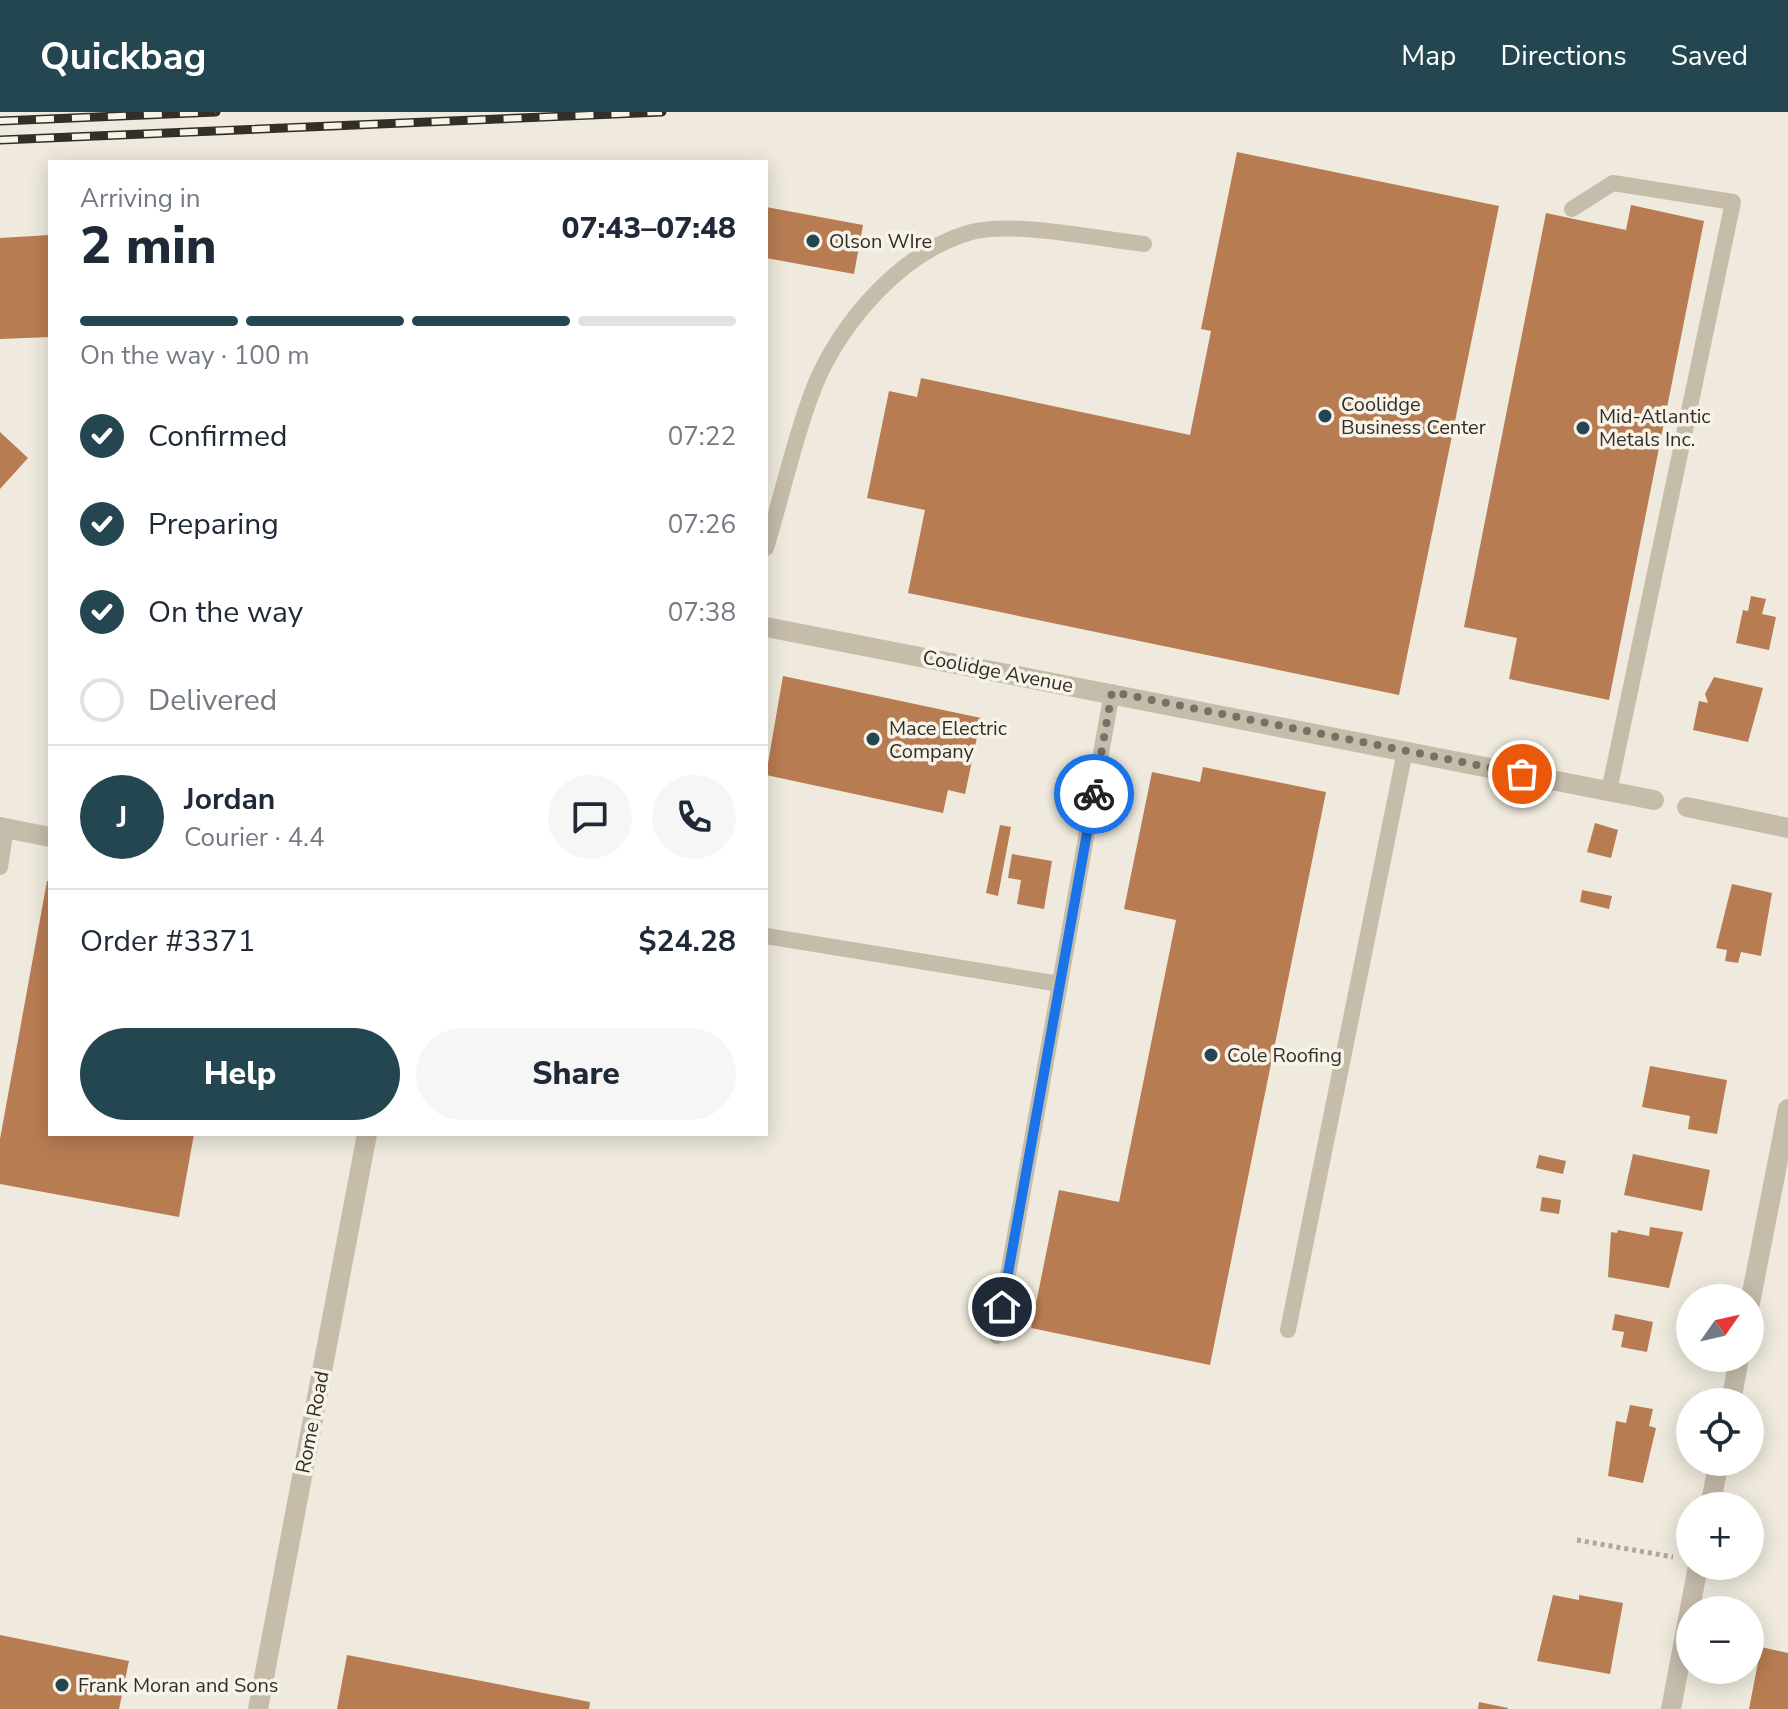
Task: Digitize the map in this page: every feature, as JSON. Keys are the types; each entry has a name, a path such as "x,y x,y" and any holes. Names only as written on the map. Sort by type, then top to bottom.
{"street":[{"name":"Coolidge Avenue","path":"768,627 1654,800"},
{"path":"1687,807 1788,828"},
{"path":"3,828 48,837"},
{"path":"1754,1284 1788,1109"},
{"name":"Rome Road","path":"258,1709 367,1136"},
{"path":"1671,1709 1695,1580"}],"lane":[{"path":"1572,209 1613,183 1733,202 1609,791"},
{"path":"768,542 819,378 861,308 916,258 968,233 985,230 1016,229 1144,244"},
{"path":"997,1336 1112,692"},
{"path":"1288,1330 1405,751"},
{"path":"0,867 3,828"},
{"path":"768,936 1060,984"}],"path":[{"path":"1577,1540 1676,1558"}],"building":[{"name":"Coolidge Business Center","path":"1237,152 1499,206 1399,695 908,593 925,510 867,498 889,391 917,397 921,378 1190,435 1211,331 1201,329"},
{"name":"Mid-Atlantic Metals Inc.","path":"1631,205 1704,221 1609,700 1509,679 1517,638 1464,627 1546,213 1626,230"},
{"name":"Olson WIre","path":"768,207 863,225 854,274 768,258"},
{"path":"48,235 48,337 0,339 0,238"},
{"path":"0,432 28,458 0,489"},
{"path":"1751,596 1766,599 1762,614 1776,617 1769,650 1736,643 1743,610 1748,611"},
{"name":"Mace Electric Company","path":"783,676 981,718 965,794 948,790 943,813 768,775"},
{"path":"1714,677 1763,688 1748,742 1693,730 1699,701 1708,703 1705,694"},
{"name":"Cole Roofing","path":"1203,767 1326,792 1210,1365 1031,1328 1059,1190 1119,1202 1176,920 1124,909 1152,772 1200,782"},
{"path":"1595,823 1618,830 1611,858 1587,852"},
{"path":"1000,825 1011,827 998,896 986,893"},
{"path":"1012,854 1052,861 1044,909 1017,904 1021,880 1008,878"},
{"path":"48,881 48,1136 194,1136 179,1217 0,1184 0,1139"},
{"path":"1732,884 1772,893 1761,956 1741,952 1738,963 1725,961 1727,950 1716,948"},
{"path":"1582,890 1612,896 1609,909 1580,902"},
{"path":"1650,1066 1727,1080 1717,1134 1688,1129 1690,1116 1642,1107"},
{"path":"1633,1154 1710,1170 1702,1211 1624,1195"},
{"path":"1539,1155 1566,1161 1563,1174 1536,1168"},
{"path":"1542,1197 1561,1200 1559,1214 1540,1211"},
{"path":"1650,1227 1683,1232 1669,1288 1608,1277 1611,1232 1617,1233 1618,1230 1649,1236"},
{"path":"1615,1314 1653,1322 1647,1352 1621,1347 1624,1332 1612,1330"},
{"path":"1630,1405 1653,1409 1649,1426 1656,1428 1643,1483 1608,1476 1616,1421 1626,1423"},
{"path":"1553,1595 1579,1600 1579,1595 1623,1603 1610,1674 1537,1661"},
{"name":"Frank Moran and Sons","path":"0,1635 129,1661 119,1709 0,1709"},
{"path":"1764,1648 1788,1653 1788,1709 1749,1709 1754,1684 1764,1684"},
{"path":"347,1655 590,1702 589,1709 337,1709"},
{"path":"1479,1702 1508,1708 1508,1709 1478,1709"}],"railway":[{"path":"0,121 216,112"},
{"path":"0,140 662,112"}],"way so far":[{"path":"1094,794 1112,692 1522,774"}],"place":[{"name":"Olson WIre","path":"813,241"},
{"name":"Coolidge Business Center","path":"1325,416"},
{"name":"Mid-Atlantic Metals Inc.","path":"1583,428"},
{"name":"Mace Electric Company","path":"873,739"},
{"name":"Cole Roofing","path":"1211,1055"},
{"name":"Frank Moran and Sons","path":"62,1685"}],"route":[{"path":"1002,1307 1094,794"}]}
